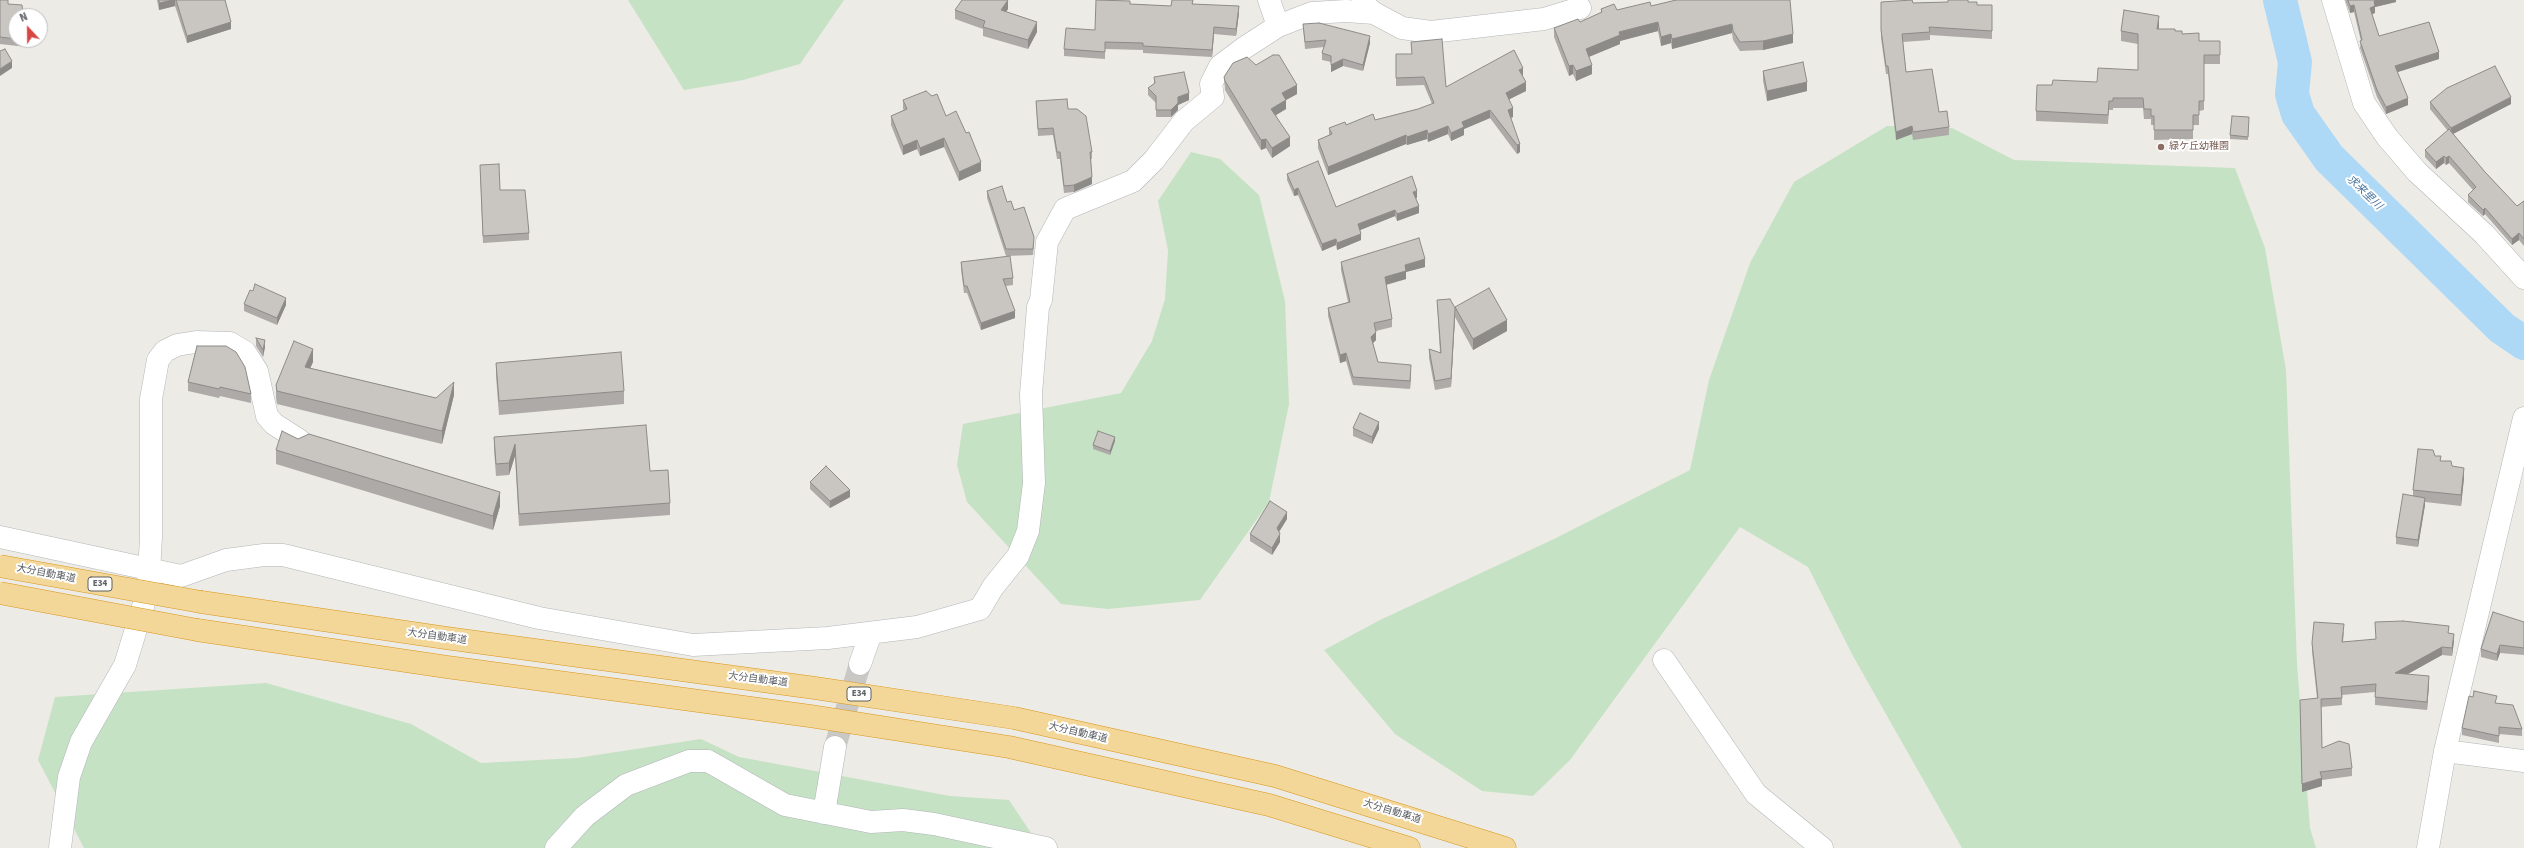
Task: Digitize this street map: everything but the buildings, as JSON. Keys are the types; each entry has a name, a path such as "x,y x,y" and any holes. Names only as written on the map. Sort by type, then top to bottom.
{"highway":[{"name":"大分自動車道","path":"0,566 201,602 454,639 815,688 1014,718 1275,776 1505,848"},
{"path":"0,592 197,630 447,667 810,716 1009,747 1269,805 1409,848"}],"street":[{"path":"1270,0 1278,26"},
{"path":"1353,0 1363,4 1374,13 1402,28 1431,32 1544,19 1580,8"},
{"path":"2333,0 2364,103 2387,137 2417,172 2484,234 2524,278"},
{"path":"0,537 181,576 226,560 264,555 283,555 539,618 693,645 794,640 871,633 917,627 980,609 993,587 1018,556 1028,531 1034,482 1031,394 1038,307 1047,242 1065,209 1133,181 1154,160 1184,121 1213,97 1210,84 1220,66 1278,26 1312,13 1346,11 1374,13"},
{"path":"60,848 69,778 80,742 125,665 148,590 151,522 151,399 154,374 158,360 165,350 177,345 196,342 230,343 245,352 257,371 267,416 274,424 299,440"},
{"path":"2428,848 2445,751 2524,418"},
{"path":"860,664 871,633"},
{"path":"1664,660 1756,794 1822,848"},
{"path":"824,813 834,747"},
{"path":"2445,751 2524,761"},
{"path":"556,848 585,816 626,785 689,761 708,761 785,805 871,822 903,820 934,824 1046,848"}],"green space":[{"path":"628,0 844,0 800,64 743,80 684,90"},
{"path":"1887,126 1952,128 2014,160 2235,168 2265,248 2286,370 2297,664 2310,828 2316,848 1962,848 1853,656 1808,567 1740,527 1570,760 1533,796 1482,791 1395,734 1324,650 1380,620 1554,539 1690,470 1709,380 1750,263 1794,182"},
{"path":"1191,152 1220,159 1259,195 1285,301 1289,404 1269,502 1200,600 1108,609 1061,604 967,502 957,465 963,424 1121,393 1152,341 1165,299 1168,250 1158,201"},
{"path":"266,683 411,724 481,763 577,758 701,739 739,757 950,796 1009,800 1041,848 84,848 38,760 55,697"}],"waterway":[{"name":"求来里川","path":"2280,0 2295,62 2292,94 2298,114 2329,158 2502,328 2524,343"}],"tunnel":[{"path":"835,747 860,664"}],"place":[{"name":"緑ケ丘幼稚園","path":"2161,147"}]}
